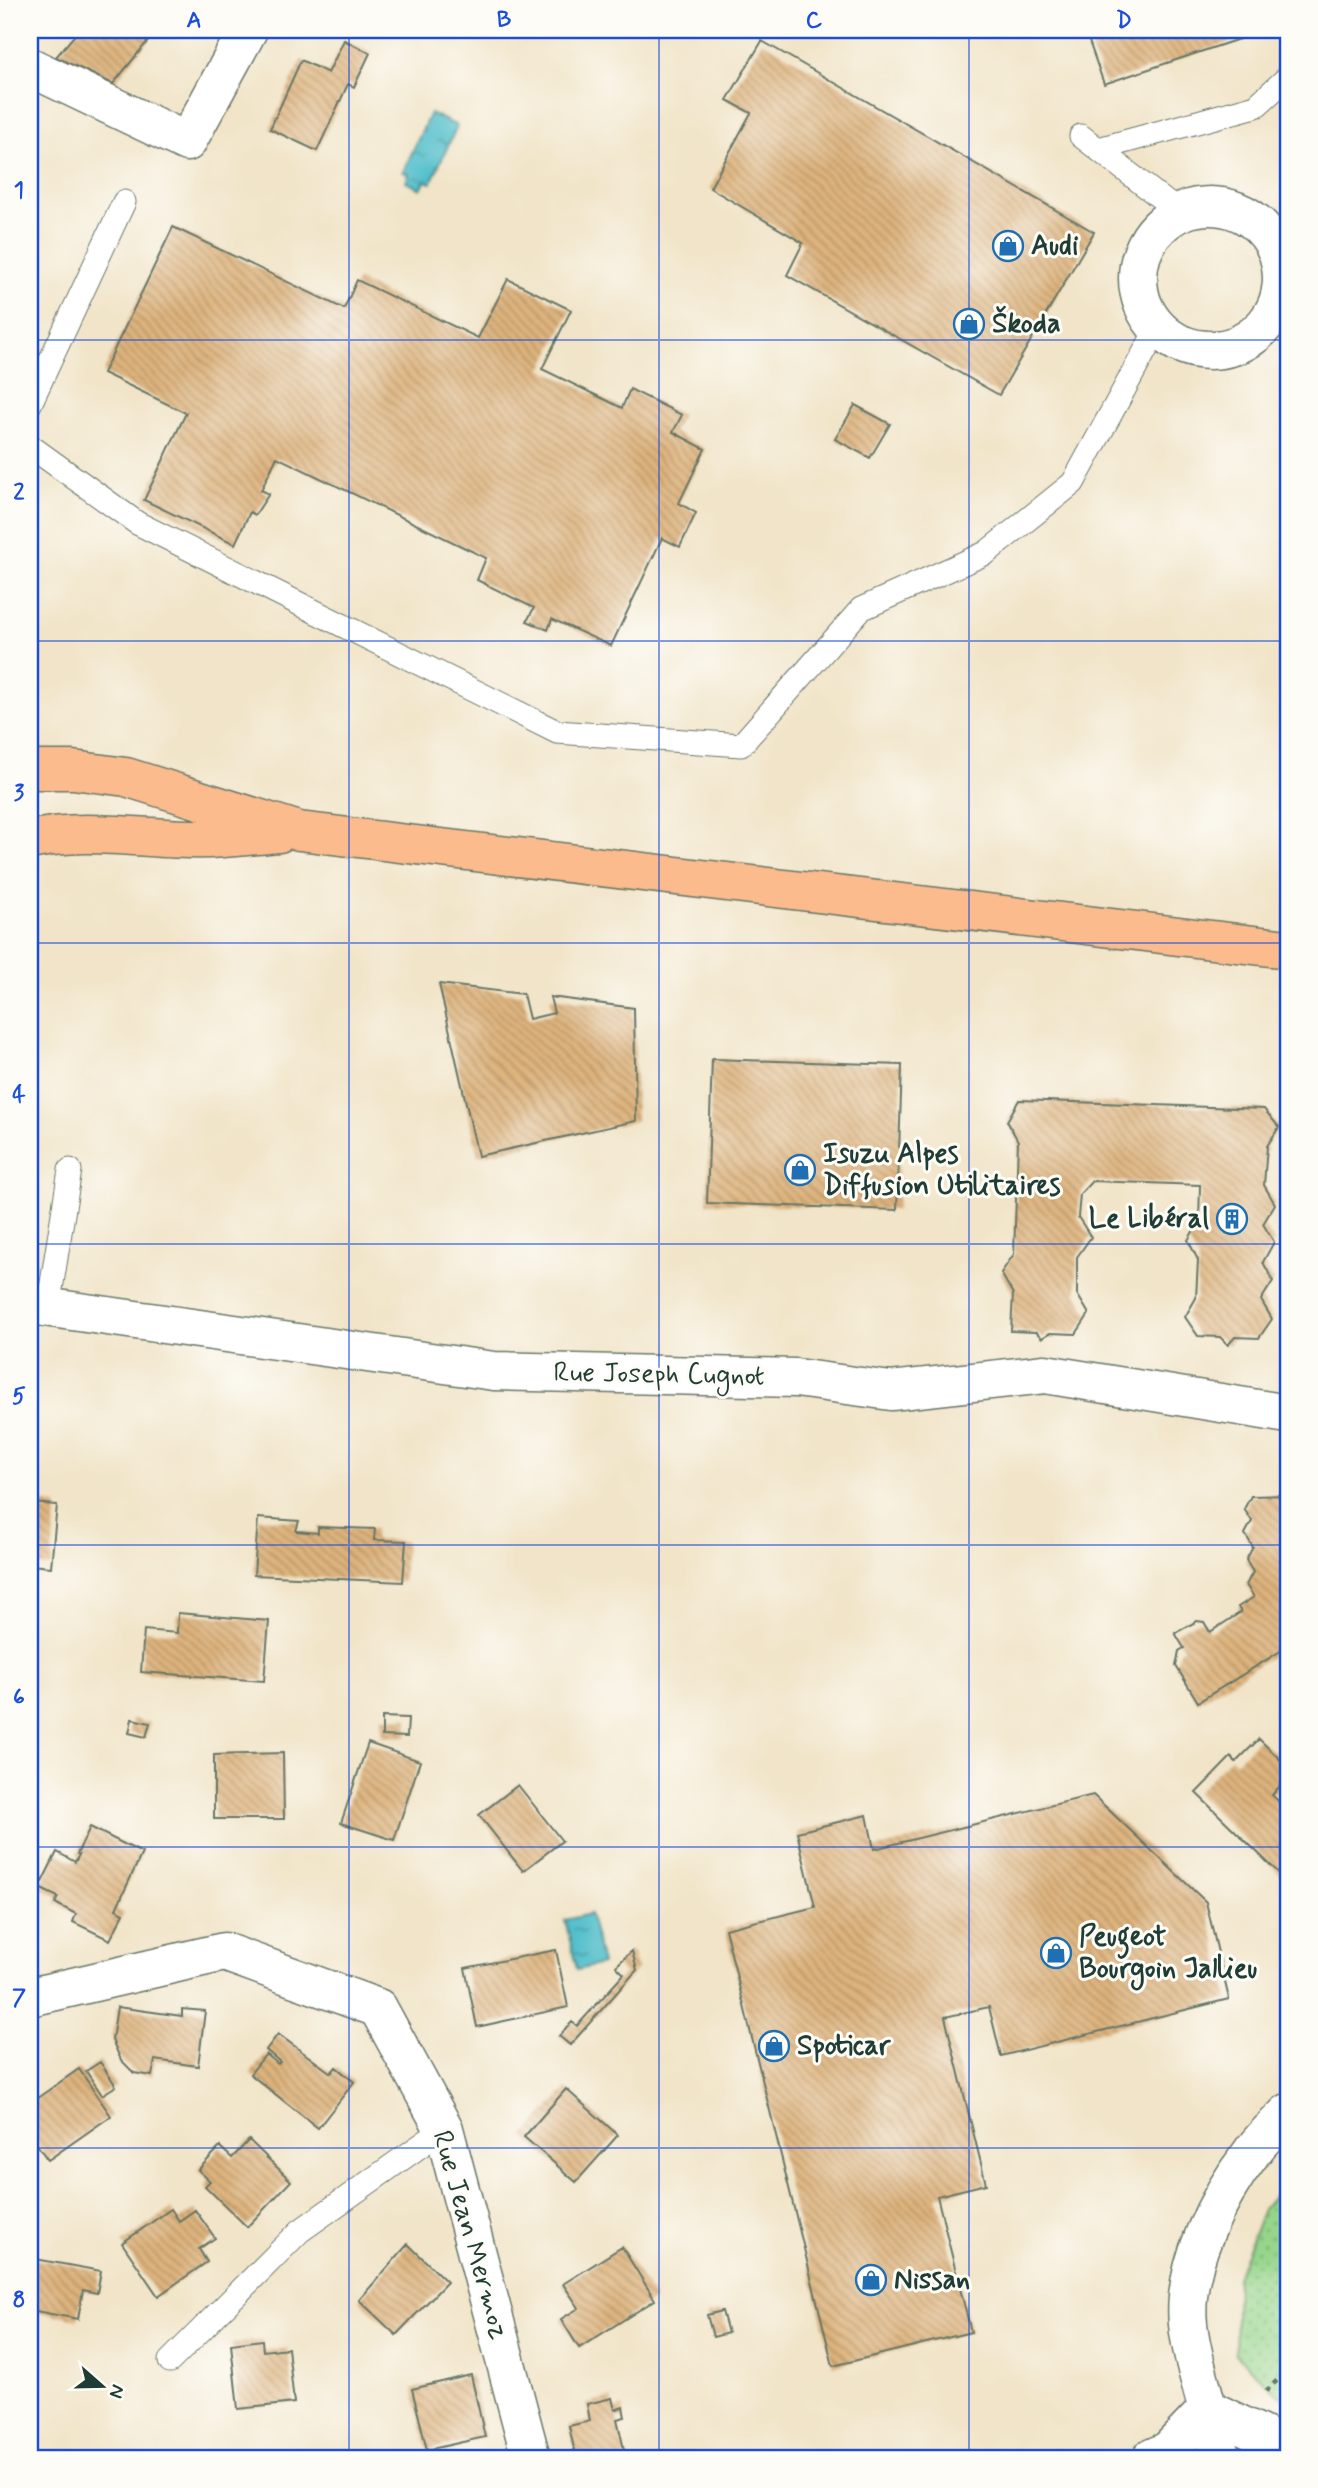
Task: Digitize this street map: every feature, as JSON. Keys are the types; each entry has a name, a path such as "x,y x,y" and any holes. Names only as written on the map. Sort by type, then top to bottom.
{"main road":[{"path":"30,770 73,770 126,777 299,831 1288,949"},
{"path":"30,840 47,836 99,833 208,839 299,831"}],"street":[{"path":"30,67 187,142 247,30"},
{"path":"1195,205 1233,207 1266,229 1283,264 1284,302 1258,333 1225,349 1189,348 1157,329 1139,295 1139,256 1160,223 1195,205"},
{"name":"Rue Joseph Cugnot","path":"39,1307 494,1371 796,1378 891,1391 1045,1374 1288,1414"},
{"name":"Rue Jean Mermoz","path":"30,1997 225,1952 378,2008 443,2129 531,2458"},
{"path":"1222,2458 1215,2444 1208,2409 1193,2363 1187,2321 1190,2281 1208,2224 1227,2188 1252,2150 1288,2113"},
{"path":"1208,2409 1288,2448"},
{"path":"1152,2458 1168,2451 1208,2409"}],"lane":[{"path":"1180,213 1089,143 1256,106 1288,77"},
{"path":"30,404 124,202"},
{"path":"30,446 137,523 557,732 741,745 861,609 986,553 1073,483 1157,329"},
{"path":"39,1307 70,1170"},
{"path":"170,2361 300,2231 443,2129"}],"path":[{"path":"1261,2397 1288,2370"}],"green space":[{"path":"1288,2179 1288,2403 1235,2354 1237,2277 1263,2209"}],"water":[{"path":"430,113 457,126 431,183 425,181 421,189 406,182 409,174 403,172"},
{"path":"590,1914 602,1964 577,1970 565,1920"}],"building":[{"path":"79,30 157,30 113,84 56,57"},
{"path":"1085,30 1256,30 1257,33 1104,84"},
{"path":"344,40 370,53 354,87 348,84 317,151 270,129 301,60 328,73"},
{"path":"762,41 1094,232 999,395 787,275 803,243 710,188 751,113 727,100"},
{"path":"173,227 344,309 357,280 478,338 508,279 571,310 542,369 622,408 630,389 682,415 673,432 705,449 679,503 696,513 680,547 662,538 611,646 552,619 548,630 527,621 534,608 477,580 486,558 277,457 261,490 269,494 255,515 250,512 235,544 144,500 186,413 103,373"},
{"path":"855,405 890,424 870,458 835,439"},
{"path":"439,984 523,994 529,1019 554,1013 550,997 634,1008 636,1121 478,1156"},
{"path":"712,1059 902,1065 897,1210 707,1203"},
{"name":"Le Libéral","path":"1019,1100 1264,1109 1279,1127 1267,1146 1264,1185 1275,1204 1263,1224 1274,1242 1263,1262 1273,1281 1261,1300 1272,1319 1259,1338 1235,1337 1228,1345 1220,1337 1198,1336 1185,1317 1196,1298 1198,1260 1188,1240 1199,1222 1200,1185 1092,1181 1080,1194 1078,1217 1091,1237 1077,1257 1077,1294 1089,1314 1076,1334 1050,1333 1042,1338 1036,1332 1011,1331 1013,1294 1001,1273 1014,1254 1018,1141 1007,1121"},
{"path":"1288,1495 1288,1656 1284,1649 1198,1702 1176,1666 1179,1651 1184,1648 1175,1633 1197,1621 1204,1622 1210,1632 1241,1612 1238,1607 1254,1597 1246,1585 1253,1572 1246,1560 1253,1547 1245,1534 1252,1521 1244,1509 1251,1496"},
{"path":"30,1503 57,1505 51,1567 30,1565"},
{"path":"258,1518 299,1521 296,1531 318,1533 318,1527 375,1529 374,1540 406,1541 403,1582 254,1575"},
{"path":"178,1613 269,1621 264,1681 141,1672 144,1630 177,1633"},
{"path":"382,1717 408,1718 407,1737 382,1736"},
{"path":"132,1719 150,1723 146,1737 129,1733"},
{"path":"1259,1739 1288,1767 1288,1777 1272,1795 1288,1810 1288,1882 1196,1793 1231,1757 1236,1762"},
{"path":"368,1743 420,1761 394,1840 341,1823"},
{"path":"283,1753 284,1819 214,1819 214,1755"},
{"path":"518,1785 562,1841 523,1871 479,1815"},
{"path":"1093,1795 1206,1902 1229,1999 1001,2056 989,2007 945,2017 986,2184 937,2196 971,2332 833,2366 725,1929 815,1907 797,1832 867,1815 874,1849"},
{"path":"90,1827 142,1853 116,1909 124,1913 110,1940 73,1922 76,1914 55,1903 58,1897 39,1888 57,1852 75,1862"},
{"path":"556,1950 568,2007 477,2027 465,1968"},
{"path":"632,1951 637,1970 570,2045 559,2036 572,2022 577,2026 624,1974 616,1966"},
{"path":"117,2007 182,2016 182,2009 205,2011 198,2066 155,2060 152,2076 134,2073 121,2060 112,2040"},
{"path":"278,2034 331,2073 336,2067 354,2082 318,2128 250,2074 266,2054 278,2064 280,2062 266,2050"},
{"path":"100,2062 116,2086 102,2095 86,2071"},
{"path":"79,2069 111,2116 48,2160 30,2135 30,2097 33,2101"},
{"path":"566,2089 618,2135 576,2182 524,2137"},
{"path":"249,2140 291,2181 247,2227 205,2186 210,2181 198,2170 220,2147 232,2158"},
{"path":"171,2209 179,2221 195,2210 215,2238 199,2249 207,2262 158,2296 122,2243"},
{"path":"408,2244 447,2282 396,2335 359,2300"},
{"path":"622,2247 655,2300 579,2348 561,2319 579,2308 563,2284"},
{"path":"30,2258 101,2271 97,2293 83,2290 78,2319 30,2310"},
{"path":"722,2311 728,2333 713,2337 707,2315"},
{"path":"262,2340 263,2351 288,2348 294,2403 238,2409 231,2344"},
{"path":"471,2375 485,2437 427,2450 412,2389"},
{"path":"612,2398 615,2410 623,2407 625,2417 617,2419 626,2458 576,2458 569,2426 590,2421 587,2404"}],"place":[{"name":"Audi","path":"1008,246"},
{"name":"Škoda","path":"969,324"},
{"name":"Isuzu Alpes Diffusion Utilitaires","path":"800,1170"},
{"name":"Le Libéral","path":"1232,1219"},
{"name":"Peugeot Bourgoin Jallieu","path":"1056,1953"},
{"name":"Spoticar","path":"774,2046"},
{"name":"Nissan","path":"871,2280"}]}
